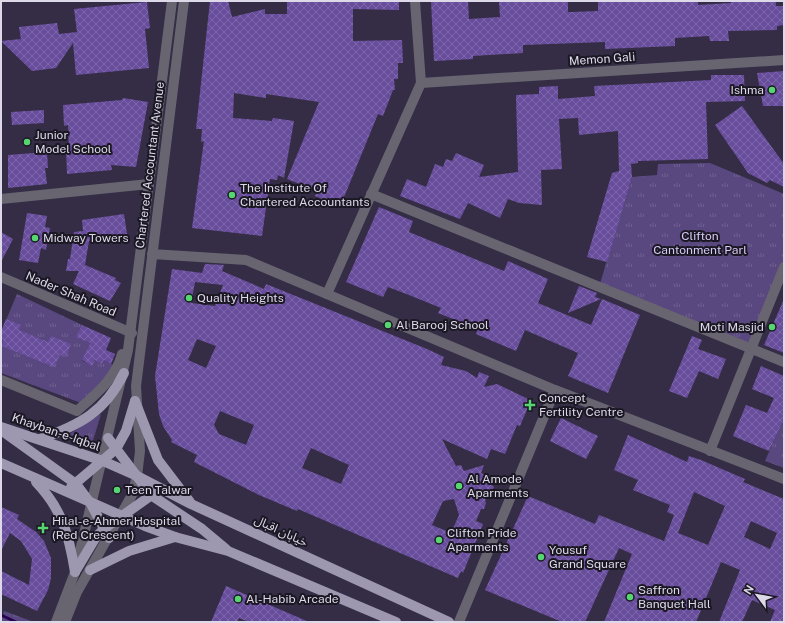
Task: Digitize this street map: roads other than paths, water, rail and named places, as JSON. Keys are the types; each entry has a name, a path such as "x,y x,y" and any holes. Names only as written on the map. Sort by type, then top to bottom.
{"main road":[{"path":"40,439 81,423 91,416 109,399 124,373"},
{"path":"65,492 116,449 126,430 135,401"},
{"path":"135,401 158,460 166,473 191,504"},
{"path":"1,428 76,484 91,504 109,538"},
{"name":"Khayban-e-Iqbal","path":"1,428 40,439 103,461"},
{"path":"108,438 151,495 202,529 228,551"},
{"name":"خیابان اقبال","path":"103,461 137,476 191,504 449,622"},
{"path":"1,463 91,504 175,537 228,551 396,622"},
{"path":"32,478 54,502 60,515 68,534 74,572"},
{"path":"74,572 96,537 105,528 161,489"},
{"path":"90,570 129,551 175,537"}],"street":[{"name":"Chartered Accountant Avenue","path":"133,332 149,184 172,1"},
{"name":"Chartered Accountant Avenue","path":"133,332 152,254 184,1"},
{"path":"327,294 421,83 415,1"},
{"name":"Memon Gali","path":"421,83 784,60"},
{"path":"1,199 149,184"},
{"path":"371,194 784,362"},
{"path":"152,254 246,260 556,390 784,479"},
{"path":"710,451 784,267"},
{"name":"Nader Shah Road","path":"1,277 133,332"},
{"path":"56,622 74,572 103,461 133,332"},
{"path":"65,622 77,592 109,538 132,495 137,476 140,451 135,401 133,332"},
{"path":"77,411 109,380 119,364 133,332"},
{"path":"1,380 91,416"},
{"path":"459,622 556,390"}],"waterway":[{"path":"1,615 16,622"}],"place":[{"name":"Ishma","path":"772,90"},
{"name":"Junior Model School","path":"27,142"},
{"name":"The Institute Of Chartered Accountants","path":"232,195"},
{"name":"Midway Towers","path":"35,238"},
{"name":"Quality Heights","path":"189,298"},
{"name":"Al Barooj School","path":"388,325"},
{"name":"Moti Masjid","path":"772,327"},
{"name":"Concept Fertility Centre","path":"530,405"},
{"name":"Al Amode Aparments","path":"459,486"},
{"name":"Teen Talwar","path":"117,490"},
{"name":"Hilal-e-Ahmer Hospital (Red Crescent)","path":"43,528"},
{"name":"Clifton Pride Aparments","path":"439,540"},
{"name":"Yousuf Grand Square","path":"541,557"},
{"name":"Saffron Banquet Hall","path":"630,597"},
{"name":"Al-Habib Arcade","path":"238,599"}],"park label":[{"name":"Clifton Cantonment Parl","path":"700,243"}]}
